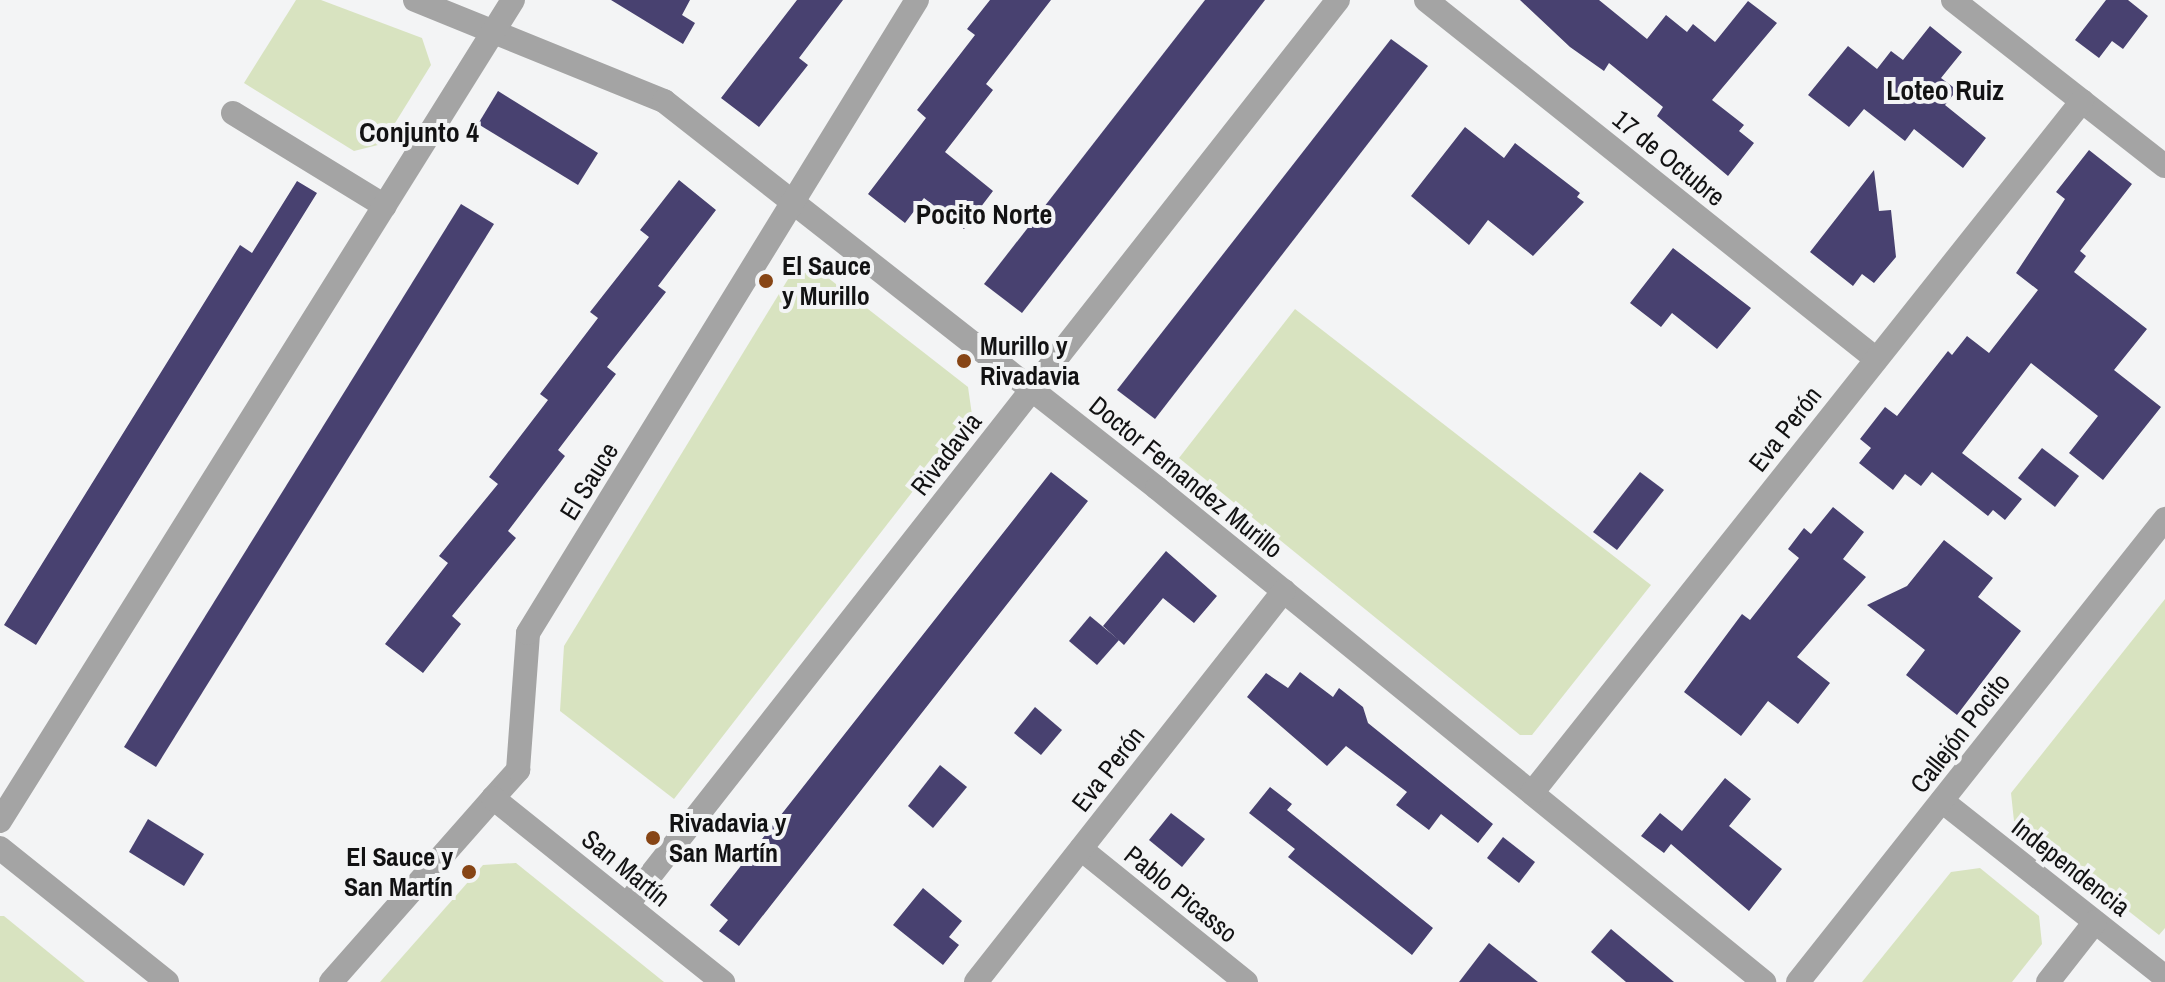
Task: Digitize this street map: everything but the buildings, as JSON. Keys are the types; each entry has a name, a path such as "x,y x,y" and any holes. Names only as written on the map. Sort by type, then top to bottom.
{"street":[{"name":"Doctor Fernandez Murillo","path":"415,0 664,101 1032,389 1764,982"},
{"path":"0,821 513,0"},
{"name":"El Sauce","path":"331,982 518,770 528,633 917,0"},
{"name":"Rivadavia","path":"627,905 1338,0"},
{"name":"17 de Octubre","path":"1426,0 1876,359"},
{"path":"1953,0 2165,166"},
{"name":"Eva Perón","path":"1532,793 2082,101"},
{"path":"233,113 385,206"},
{"name":"Callejón Pocito","path":"1798,982 2163,527"},
{"name":"Eva Perón","path":"976,982 1284,591"},
{"name":"San Martín","path":"493,798 723,982"},
{"name":"Independencia","path":"1942,801 2165,977"},
{"path":"0,848 167,982"},
{"name":"Pablo Picasso","path":"1081,849 1246,982"},
{"path":"2048,982 2095,922"}],"green space":[{"path":"296,0 321,0 422,38 431,65 382,144 354,151 244,83"},
{"path":"818,270 968,387 972,415 674,799 560,711 564,646 790,276"},
{"path":"1295,309 1651,585 1532,735 1520,735 1179,458"},
{"path":"2165,599 2165,928 2159,935 2014,821 2011,793"},
{"path":"516,863 664,982 380,982 483,865"},
{"path":"1980,868 2039,916 2042,944 2012,982 1862,982 1951,872"},
{"path":"0,916 4,916 85,982 0,982"}],"place":[{"name":"El Sauce y Murillo","path":"766,281"},
{"name":"Murillo y Rivadavia","path":"964,361"},
{"name":"Rivadavia y San Martín","path":"653,838"},
{"name":"El Sauce y San Martín","path":"469,872"}],"district":[{"name":"Loteo Ruiz","path":"1945,90"},
{"name":"Conjunto 4","path":"419,132"},
{"name":"Pocito Norte","path":"984,214"}]}
